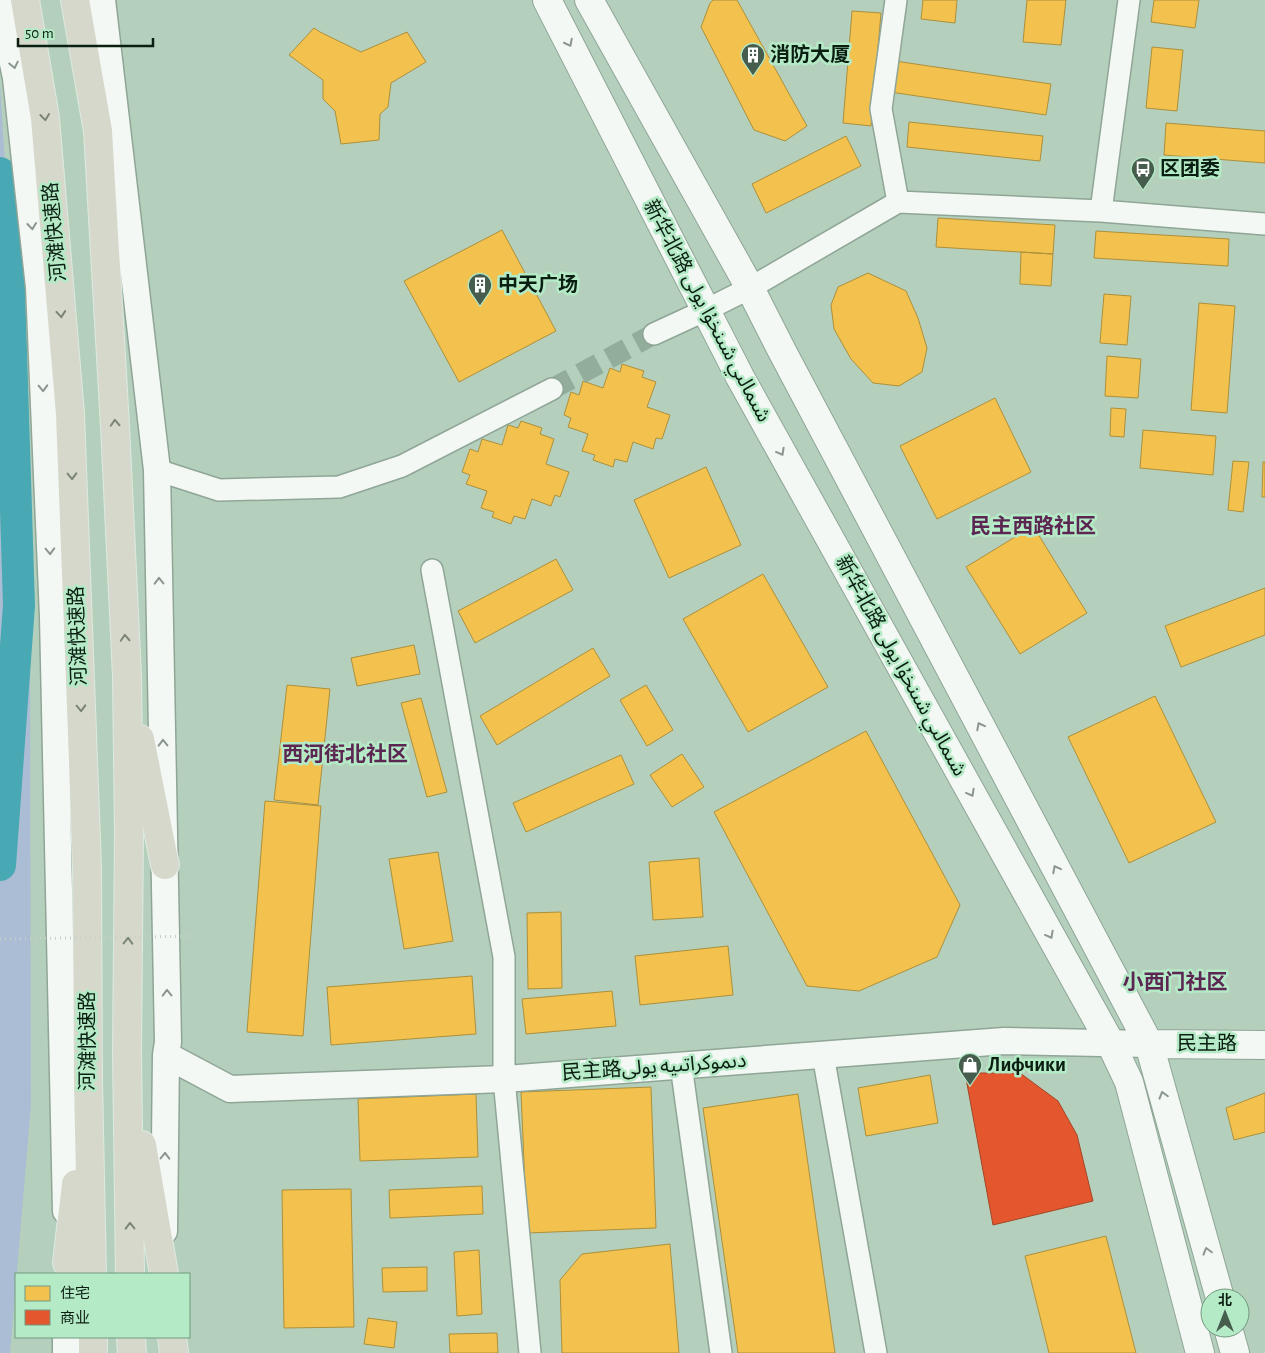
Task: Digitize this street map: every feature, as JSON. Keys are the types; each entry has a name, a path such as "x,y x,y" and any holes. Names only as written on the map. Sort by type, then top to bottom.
{"highway":[{"name":"河滩快速路","path":"25,0 45,118 70,414 87,867 88,1081 92,1273"},
{"name":"河滩快速路","path":"75,0 98,131 127,676 127,1053 130,1273"},
{"path":"106,274 116,124"},
{"path":"127,676 165,865"},
{"path":"127,1053 163,1273"},
{"path":"67,1269 88,1081"},
{"path":"93,1338 93,1353"},
{"path":"131,1338 132,1353"},
{"path":"172,1338 174,1353"}],"main road":[{"name":"新华北路 شىمالىي شىنخۇا يولى","path":"547,0 740,377 1111,1044 1129,1082 1200,1353"},
{"name":"新华北路 شىمالىي شىنخۇا يولى","path":"589,0 750,288 1149,1044 1217,1288"},
{"name":"民主路","path":"1149,1044 1265,1045"},
{"path":"1231,1338 1235,1353"}],"street":[{"path":"0,0 16,78 39,287 53,617 67,1269"},
{"path":"102,0 157,470 168,1042 166,1055 163,1273"},
{"path":"896,0 881,109 898,202"},
{"path":"1101,211 1129,0"},
{"path":"654,334 750,288 898,202 1101,211 1265,224"},
{"path":"157,470 219,490 339,487 402,466 552,389"},
{"path":"432,570 504,958 504,1079 530,1353"},
{"name":"民主路دىموكراتىيە يولى","path":"166,1055 230,1089 504,1079 1004,1041 1149,1044"},
{"path":"823,1055 876,1353"},
{"path":"681,1065 721,1353"},
{"path":"66,1338 66,1353"},
{"path":"163,1338 163,1353"}],"path":[{"path":"0,939 203,936"}],"shaded area":[{"path":"0,83 30,569 31,1105 17,1273 15,1273 10,1353 0,1353"}],"building: 住宅":[{"name":"消防大厦","path":"713,0 737,0 807,126 785,141 754,130 701,27 710,3"},
{"path":"923,0 957,0 955,23 921,19"},
{"path":"1027,0 1066,0 1061,45 1023,42"},
{"path":"1154,0 1199,0 1195,28 1151,22"},
{"path":"852,11 881,13 871,126 843,123"},
{"path":"314,28 361,52 407,32 426,62 391,83 388,107 380,114 379,140 341,144 335,111 323,99 323,80 289,55"},
{"path":"1152,47 1183,50 1177,111 1146,108"},
{"path":"895,61 1051,84 1046,115 890,92"},
{"path":"909,122 1043,136 1040,161 907,147"},
{"path":"1166,123 1265,131 1265,163 1164,155"},
{"path":"846,136 861,166 766,213 752,184"},
{"path":"938,218 1055,225 1053,254 936,247"},
{"name":"中天广场","path":"502,230 556,331 459,382 404,281"},
{"path":"1096,231 1229,239 1228,266 1094,258"},
{"path":"1021,252 1053,254 1051,286 1020,284"},
{"path":"868,273 906,291 918,318 927,348 922,372 899,386 873,383 851,359 834,329 831,305 838,287"},
{"path":"1104,294 1131,296 1127,345 1100,343"},
{"path":"1199,303 1235,306 1227,413 1191,410"},
{"path":"1107,356 1141,359 1138,398 1105,396"},
{"path":"622,364 644,371 642,377 656,382 647,407 670,415 662,439 656,438 653,449 633,442 627,462 615,459 613,467 593,460 595,455 582,451 588,434 568,427 571,418 564,415 571,392 579,395 583,381 603,388 610,368 620,372"},
{"path":"995,398 1031,472 937,519 900,446"},
{"path":"1111,408 1126,409 1124,437 1110,436"},
{"path":"521,421 542,428 540,434 554,439 546,464 569,472 560,497 555,495 551,506 532,499 525,519 514,516 511,524 492,517 494,512 481,508 487,491 466,484 470,475 462,472 470,449 478,452 482,439 502,445 508,425 518,428"},
{"path":"1143,430 1216,436 1213,475 1140,468"},
{"path":"1233,461 1249,462 1243,512 1228,510"},
{"path":"1263,462 1265,462 1265,497 1262,497"},
{"path":"706,467 741,545 669,578 634,500"},
{"path":"1033,526 1087,613 1020,654 966,567"},
{"path":"556,559 573,590 475,643 458,611"},
{"path":"763,574 828,687 748,732 683,619"},
{"path":"1265,588 1265,635 1181,667 1165,626"},
{"path":"414,645 420,674 357,686 351,658"},
{"path":"593,648 610,676 497,745 480,716"},
{"path":"287,685 330,689 318,805 274,800"},
{"path":"646,685 673,730 647,746 620,700"},
{"path":"1155,696 1216,822 1129,863 1068,737"},
{"path":"421,698 447,792 427,797 401,703"},
{"path":"866,731 960,905 937,957 859,991 807,986 714,812"},
{"path":"682,754 704,787 672,807 650,775"},
{"path":"621,755 634,784 526,832 513,803"},
{"path":"265,801 321,806 303,1036 247,1032"},
{"path":"438,852 453,941 404,949 389,859"},
{"path":"699,858 703,917 653,920 649,862"},
{"path":"561,912 562,988 528,989 527,913"},
{"path":"728,946 733,995 640,1005 635,956"},
{"path":"472,976 476,1034 331,1045 327,987"},
{"path":"612,991 616,1026 526,1034 522,999"},
{"path":"930,1075 938,1123 866,1136 858,1088"},
{"path":"651,1087 656,1228 527,1233 521,1092"},
{"path":"1265,1093 1265,1132 1234,1140 1226,1108"},
{"path":"476,1094 478,1157 360,1161 358,1099"},
{"path":"798,1094 835,1353 738,1353 703,1108"},
{"path":"482,1186 483,1214 390,1218 389,1190"},
{"path":"351,1189 354,1327 284,1328 282,1190"},
{"path":"1106,1236 1136,1353 1049,1353 1025,1256"},
{"path":"670,1244 679,1353 562,1353 560,1280 582,1254"},
{"path":"479,1250 482,1314 457,1316 454,1252"},
{"path":"427,1267 427,1291 383,1292 382,1268"},
{"path":"368,1318 397,1322 394,1348 364,1344"},
{"path":"497,1333 498,1353 450,1353 449,1334"}],"building: 商业":[{"path":"965,1073 1020,1073 1058,1101 1077,1135 1093,1201 993,1225"}],"waterway":[{"path":"0,173 6,193 19,605 0,865"}],"tunnel":[{"path":"552,389 654,334"}],"place":[{"name":"消防大厦","path":"753,76"},
{"name":"区团委","path":"1143,190"},
{"name":"中天广场","path":"480,306"},
{"name":"Лифчики","path":"970,1086"}],"district":[{"name":"民主西路社区","path":"1033,526"},
{"name":"西河街北社区","path":"345,754"},
{"name":"小西门社区","path":"1175,982"}]}
